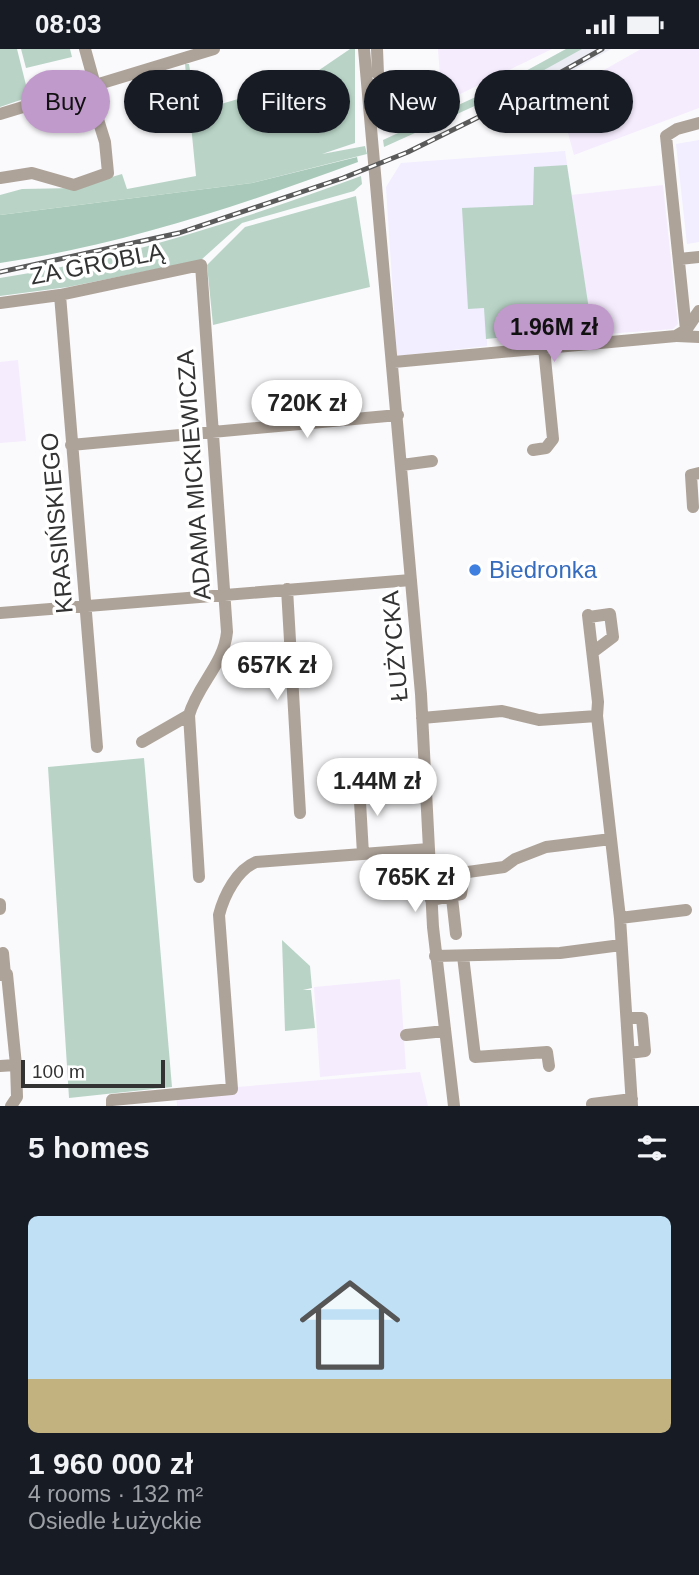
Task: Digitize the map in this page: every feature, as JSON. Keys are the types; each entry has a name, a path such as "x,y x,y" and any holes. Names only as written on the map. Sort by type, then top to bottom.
{"street":[{"path":"85,49 89,70"},
{"path":"110,81 214,49"},
{"name":"ŁUŻYCKA","path":"364,49 370,143 394,362 422,718 435,956 454,1106"},
{"path":"377,49 378,70"},
{"path":"0,114 21,108"},
{"path":"681,333 679,258 666,136 677,129 699,123"},
{"path":"0,178 32,173 74,185 108,173 109,163 103,133"},
{"path":"679,258 699,257"},
{"name":"ZA GROBLĄ","path":"0,303 60,295 201,265"},
{"name":"ADAMA MICKIEWICZA","path":"199,877 202,874 189,715 193,699 226,648 201,265"},
{"name":"KRASIŃSKIEGO","path":"60,295 97,747"},
{"path":"681,333 699,311"},
{"path":"394,362 681,333 699,339"},
{"path":"533,450 546,448 553,439 544,348"},
{"path":"71,445 397,415"},
{"path":"402,465 432,461"},
{"path":"693,506 691,475 699,473"},
{"path":"0,613 84,604 411,580"},
{"path":"287,589 300,813"},
{"path":"592,1104 632,1103 620,918 588,616 610,614 613,637 593,652"},
{"path":"422,718 502,711 539,720 597,716"},
{"path":"142,742 189,715"},
{"path":"359,784 363,854"},
{"path":"431,900 452,898 461,894 464,875 468,872 504,867 515,859 546,847 611,839"},
{"path":"112,1106 111,1100 232,1089 219,915 222,902 242,872 256,862 429,849"},
{"path":"452,898 456,934"},
{"path":"0,904 0,909"},
{"path":"620,918 686,910"},
{"path":"435,956 560,953 621,945"},
{"path":"3,953 3,975 16,1065 17,1097 11,1106"},
{"path":"459,956 475,1057 547,1052 549,1066"},
{"path":"406,1035 444,1031"},
{"path":"0,1066 16,1065"}],"shaded area":[{"path":"438,49 552,49 509,70 474,70 474,87 460,94 460,70 440,70"},
{"path":"566,49 611,49 574,70 528,70"},
{"path":"641,49 699,49 699,108 633,133 633,70 604,70"},
{"path":"568,133 633,133 574,155"},
{"path":"699,140 699,242 687,244 676,144"},
{"path":"565,151 592,329 487,338 487,346 397,356 386,187 401,163"},
{"path":"663,185 678,324 673,329 593,335 571,195"},
{"path":"18,360 26,441 0,443 0,362"},
{"path":"400,979 406,1069 320,1077 314,987"},
{"path":"420,1072 428,1106 177,1106 176,1092"}],"green space":[{"path":"0,49 17,49 22,70 21,100 0,107"},
{"path":"21,49 70,49 72,57 26,68"},
{"path":"350,49 355,49 355,143 322,154 365,146 367,154 252,183 0,215 0,195 22,189 74,188 122,174 127,189 196,176 192,133 223,133 223,103 237,99 237,133 350,133 350,70 319,70"},
{"path":"566,49 582,49 544,70 528,70"},
{"path":"474,98 474,106 460,113 460,104"},
{"path":"398,133 415,133 384,147 383,140"},
{"path":"357,157 358,162 182,222 92,246 0,263 0,215 252,183"},
{"path":"567,165 592,329 486,339 484,308 468,309 462,208 533,205 534,167"},
{"path":"361,176 362,184 354,191 242,223 201,260 68,287 0,296 0,278 138,249"},
{"path":"356,196 370,287 213,325 207,265 245,227"},
{"path":"144,758 172,1087 69,1098 48,767"},
{"path":"282,940 310,966 312,988 303,990 311,990 315,1028 285,1031"}],"railway":[{"path":"0,272 179,233 343,178 408,152 503,105 602,49"}],"place":[{"name":"Biedronka","path":"475,570"}]}
